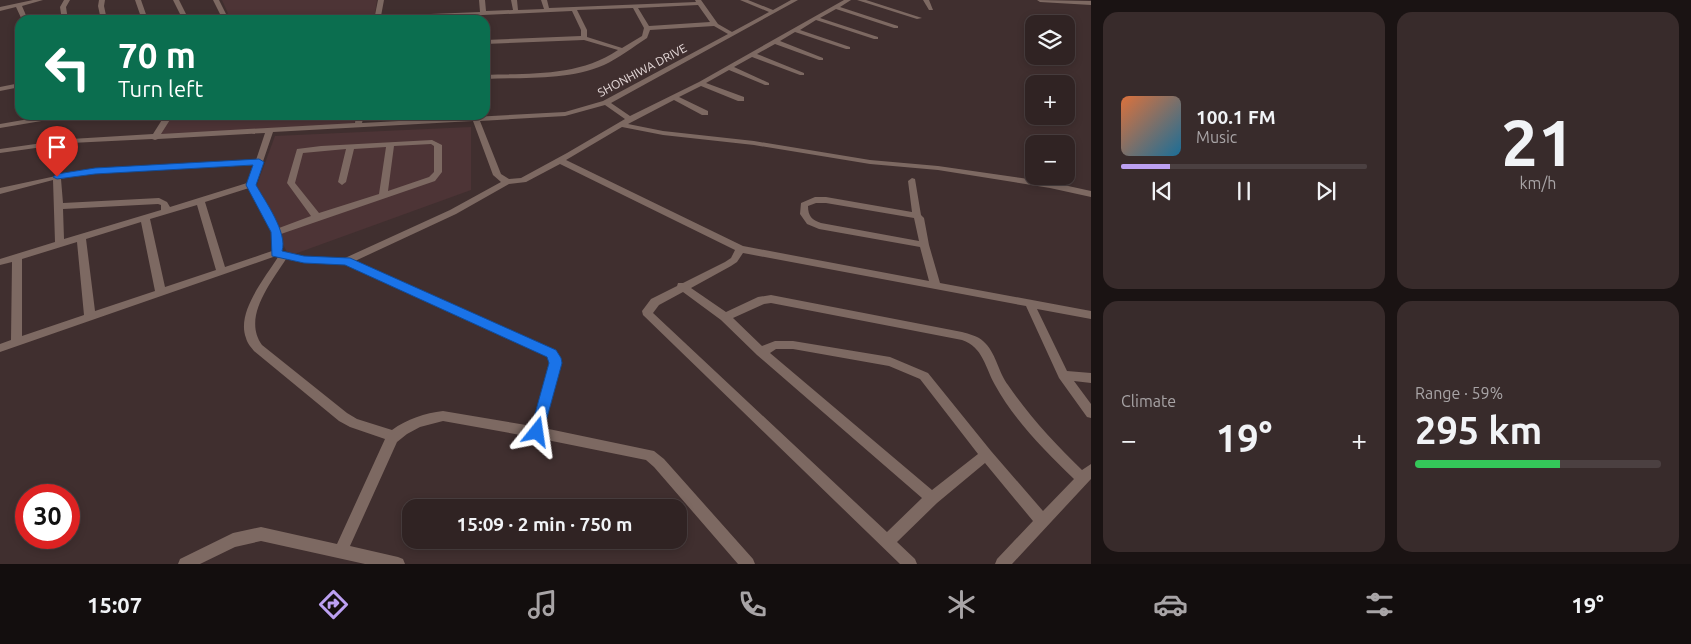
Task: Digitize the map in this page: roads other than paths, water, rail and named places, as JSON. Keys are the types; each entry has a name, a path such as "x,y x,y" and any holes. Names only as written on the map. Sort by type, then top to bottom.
{"street":[{"path":"0,9 40,0"},
{"path":"64,15 63,7 67,0"},
{"path":"102,0 103,15"},
{"path":"138,0 143,15"},
{"path":"176,0 184,15"},
{"path":"216,0 224,15"},
{"path":"378,15 381,0"},
{"path":"482,0 483,14"},
{"path":"514,0 516,12"},
{"path":"544,0 547,11"},
{"path":"743,0 774,12"},
{"name":"SHONHIWA DRIVE","path":"490,119 550,116 581,111 606,103 795,0"},
{"path":"346,261 453,212 508,182 523,180 561,161 630,119 701,83 848,0"},
{"path":"860,0 919,18"},
{"path":"926,0 932,9"},
{"path":"1040,0 1091,3"},
{"path":"462,15 700,2 714,24 724,32 732,34"},
{"path":"18,4 23,15"},
{"path":"490,77 570,72 601,64 645,37 647,28 635,7"},
{"path":"836,7 896,27"},
{"path":"574,10 584,30 584,38"},
{"path":"818,18 876,38"},
{"path":"647,28 714,24"},
{"path":"795,30 848,48"},
{"path":"490,42 584,38 622,50"},
{"path":"774,41 821,60"},
{"path":"751,54 802,74"},
{"path":"728,67 766,84"},
{"path":"701,83 741,99"},
{"path":"0,89 15,86"},
{"path":"674,97 705,114"},
{"path":"606,103 630,119"},
{"path":"0,126 22,120"},
{"path":"154,138 167,120"},
{"path":"358,126 359,120"},
{"path":"476,120 497,175 508,182"},
{"name":"SHONHIWA DRIVE","path":"0,150 63,142 476,120"},
{"path":"622,124 663,133 754,143 870,162 938,168 1050,185 1091,194"},
{"path":"321,148 324,129"},
{"path":"269,132 251,185 276,232 280,255 250,314 248,327 250,338 258,348 343,417 354,423 394,436"},
{"path":"276,232 432,179 438,172 438,145 436,143 390,144 300,151 291,183 318,217"},
{"path":"383,196 390,144"},
{"path":"342,182 351,146"},
{"path":"561,161 741,249 1091,315"},
{"path":"0,191 57,177 91,172 259,162"},
{"path":"57,177 60,244"},
{"path":"912,181 917,216 920,218 924,245 934,284"},
{"path":"0,262 251,185"},
{"path":"917,216 826,200 815,200 804,205 803,214 812,224 822,227 924,245"},
{"path":"59,206 159,201 166,206 165,212"},
{"path":"200,201 222,272"},
{"path":"144,218 161,293"},
{"path":"81,238 90,317"},
{"path":"741,249 734,260 728,264 654,302 648,308 648,315 910,564"},
{"path":"0,348 222,272 280,255 304,260 346,261 552,354 555,358 555,363 537,432"},
{"path":"16,342 17,258"},
{"path":"682,286 725,317 761,352 932,498"},
{"path":"725,317 762,300 771,299 962,336 972,339 982,346 1002,387 1032,427 1053,450 1087,474 1002,564"},
{"path":"1030,305 1063,375 1091,414"},
{"path":"761,352 775,345 793,345 890,362 924,376 986,455 1042,521"},
{"path":"1063,375 1091,378"},
{"path":"341,550 387,446 394,436 427,418 443,416 537,432 641,453 652,458 748,564"},
{"path":"886,542 932,498 986,455"},
{"path":"185,564 233,540 254,535 273,536 398,564"}]}
